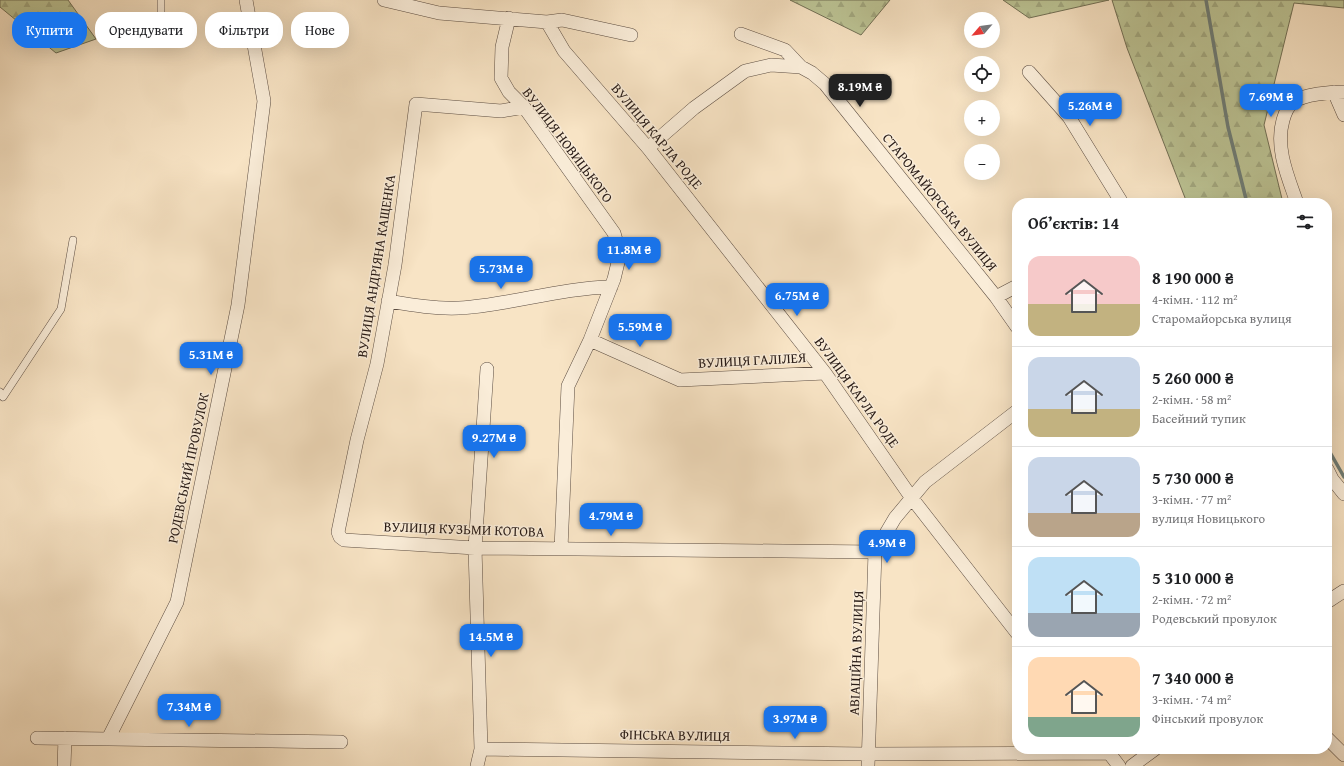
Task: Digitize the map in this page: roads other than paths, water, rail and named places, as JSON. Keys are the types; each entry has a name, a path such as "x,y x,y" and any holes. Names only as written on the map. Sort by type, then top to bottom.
{"street":[{"name":"РОДЕВСЬКИЙ ПРОВУЛОК","path":"108,739 176,602 238,305 264,101 246,0"},
{"path":"384,0 439,13 547,22 562,20 632,35"},
{"name":"ВУЛИЦЯ НОВИЦЬКОГО","path":"509,18 502,47 501,78 509,92 524,107 614,233 620,254 611,287 590,340 568,386 560,549"},
{"name":"ВУЛИЦЯ КАРЛА РОДЕ","path":"547,22 564,51 648,148 825,373 912,497 1012,627"},
{"name":"СТАРОМАЙОРСЬКА ВУЛИЦЯ","path":"741,34 785,50 801,67 812,73 825,84 996,297 1012,320"},
{"name":"СТАРОМАЙОРСЬКА ВУЛИЦЯ","path":"648,148 694,108 745,71 771,65 801,67"},
{"path":"1029,72 1069,117 1119,198"},
{"path":"1295,198 1282,154 1280,131 1286,112 1293,102 1304,97 1339,92 1344,115"},
{"name":"ВУЛИЦЯ АНДРІЯНА КАЩЕНКА","path":"340,537 338,532 357,440 377,364 395,265 416,104 501,111 524,107"},
{"path":"388,301 423,307 458,308 501,303 588,288 611,287"},
{"path":"996,297 1012,289"},
{"name":"ВУЛИЦЯ ГАЛІЛЕЯ","path":"590,340 680,380 825,373"},
{"path":"477,766 481,749 475,548 487,368"},
{"name":"АВІАЦІЙНА ВУЛИЦЯ","path":"868,760 875,552 895,518 926,482 1012,415"},
{"path":"1332,479 1344,494"},
{"name":"ВУЛИЦЯ КУЗЬМИ КОТОВА","path":"340,537 344,540 475,548 875,552"},
{"path":"1332,599 1344,591"},
{"path":"36,738 341,742"},
{"path":"64,766 65,738"},
{"path":"1332,743 1344,755"},
{"name":"ФІНСЬКА ВУЛИЦЯ","path":"481,749 868,760 1027,754"},
{"path":"1109,754 1119,766"},
{"path":"1132,766 1148,754"}],"lane":[{"path":"161,0 161,12"},
{"path":"0,392 3,397 61,308 73,240"}],"waterway":[{"path":"1206,0 1228,127 1246,198"},
{"path":"1332,456 1344,477"}]}
